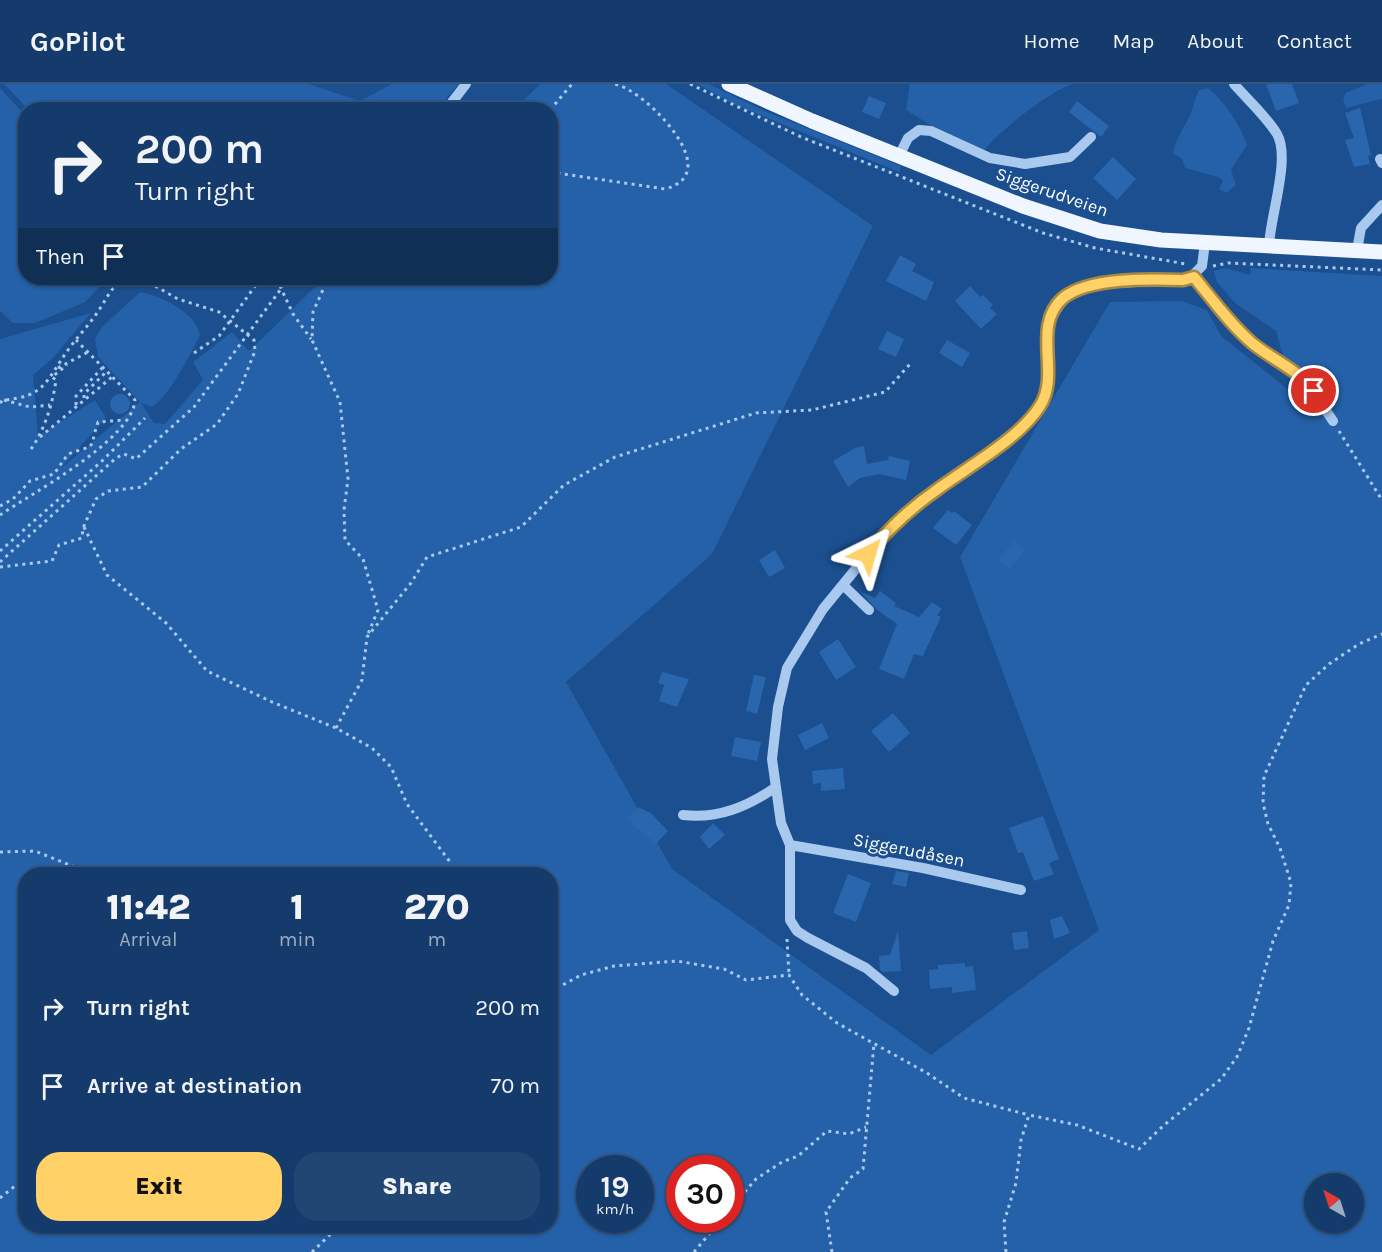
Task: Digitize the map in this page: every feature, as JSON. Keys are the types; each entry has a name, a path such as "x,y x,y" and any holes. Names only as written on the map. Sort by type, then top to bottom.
{"main road":[{"name":"Siggerudveien","path":"729,84 899,156 1083,226 1143,238 1382,252"}],"street":[{"path":"452,102 466,84"},
{"path":"1234,84 1273,128 1280,141 1280,172 1269,246"},
{"path":"899,156 908,138 919,130 931,131 982,155 1025,164 1070,157 1091,137"},
{"path":"1357,250 1361,228 1382,204"},
{"path":"894,991 866,968 797,931 790,920 790,845 781,823 772,759 778,707 787,668 822,609 881,538 911,509 976,465 1040,407 1048,385 1047,341 1050,320 1064,298 1079,289 1100,284 1183,280 1194,277 1202,266 1205,243"},
{"path":"1194,277 1242,334 1306,381 1334,421"},
{"path":"843,586 869,610"},
{"path":"683,815 722,814 748,804 776,787"},
{"name":"Siggerudåsen","path":"790,845 923,868 1021,890"}],"path":[{"path":"557,102 572,84"},
{"path":"558,173 664,189 675,186 683,179 688,167 680,138 663,118 633,92 615,84"},
{"path":"52,376 116,285"},
{"path":"0,567 52,561 59,545 80,540 94,501 99,496 108,492 142,487 181,449 217,424 238,394 255,351 254,340 219,312 178,299 153,285"},
{"path":"194,353 219,336 256,285"},
{"path":"312,340 314,312 325,285"},
{"path":"0,562 116,458 124,454 136,459 153,441 194,407 280,286 293,314 312,340 340,402 348,479 344,510 345,540 363,559 378,610 367,638 362,680 336,728"},
{"path":"0,515 46,487 96,452 127,420 135,406 135,400 76,340"},
{"path":"56,369 88,352"},
{"path":"1,401 24,398 41,388 67,364"},
{"path":"367,638 411,583 427,556 522,527 564,485 615,457 756,413 812,410 885,392 910,364"},
{"path":"76,407 76,396 103,367"},
{"path":"84,398 84,394 107,371"},
{"path":"39,439 56,380 52,376"},
{"path":"31,449 84,398 112,377"},
{"path":"1,401 30,407 50,405"},
{"path":"0,551 102,461 145,418"},
{"path":"0,506 13,500 30,481 54,474 68,454 87,449 93,444 99,422 127,420"},
{"path":"1334,421 1382,500"},
{"path":"84,527 107,575 166,623 207,671 272,702 336,728 372,748 391,767 407,804 450,862 450,867"},
{"path":"790,920 787,942 789,975 802,995 837,1023 927,1073 963,1098 1077,1125 1139,1149 1227,1072 1238,1057 1249,1028 1273,941 1289,905 1291,883 1265,814 1264,776 1306,685 1329,664 1382,633"},
{"path":"0,852 35,851 75,867"},
{"path":"558,988 581,975 614,966 677,961 724,969 746,980 789,975"},
{"path":"832,1252 825,1212 850,1178 863,1169 874,1043"},
{"path":"1006,1252 1004,1222 1016,1183 1021,1140 1029,1115"},
{"path":"744,1193 756,1179 782,1162 798,1156 827,1131 849,1134 866,1127"},
{"path":"0,1198 18,1183"},
{"path":"312,1252 332,1233"},
{"path":"694,1252 710,1233"}],"shaded area":[{"path":"4,84 309,84 360,101 392,84 459,84 443,102 21,102"},
{"path":"540,84 666,84 873,226 712,554 566,682 672,869 931,1055 1099,930 960,557 1110,302 1181,301 1207,310 1221,336 1294,394 1276,331 1235,303 1217,282 1214,271 1225,268 1250,275 1251,268 1382,276 1382,1252 0,1252 0,339 91,313 53,358 33,375 38,436 95,400 106,418 59,470 140,402 98,357 95,339 102,327 140,292 167,301 185,312 192,319 200,335 179,374 159,402 152,407 141,403 154,423 165,424 203,380 193,362 232,332 249,351 317,285 558,285 558,102 522,102"},
{"path":"697,84 709,84 762,110 901,166 899,172 736,105"},
{"path":"910,84 1073,84 1052,94 1026,113 990,143 984,151 945,134 906,110"},
{"path":"1367,84 1382,84 1382,99 1346,108 1343,99 1346,93"},
{"path":"0,88 18,107 18,285 101,285 85,302 35,323 13,323 0,311"},
{"path":"1208,88 1231,114 1247,145 1231,170 1236,185 1226,193 1219,189 1223,181 1218,177 1185,168 1182,159 1173,153 1199,90"}],"building":[{"path":"1266,84 1292,84 1299,103 1276,111"},
{"path":"869,96 886,103 879,119 862,112"},
{"path":"1077,101 1109,126 1101,137 1069,112"},
{"path":"1360,108 1371,155 1368,156 1370,164 1354,167 1345,140 1354,138 1345,113"},
{"path":"1113,157 1136,179 1117,200 1093,178"},
{"path":"900,255 916,264 912,271 934,282 926,301 886,281"},
{"path":"970,286 980,297 983,295 993,305 990,308 997,314 981,329 955,301"},
{"path":"887,331 904,339 896,357 878,349"},
{"path":"947,340 970,353 962,367 939,353"},
{"path":"120,394 127,397 130,404 127,411 120,414 113,411 110,404 113,397"},
{"path":"864,446 867,464 888,460 889,456 910,461 906,480 879,474 860,478 848,487 833,461 855,448"},
{"path":"948,510 952,513 954,511 972,525 956,545 933,528"},
{"path":"1014,541 1025,550 1009,569 998,560"},
{"path":"775,550 785,568 769,577 759,560"},
{"path":"880,591 896,603 894,606 919,617 932,602 942,609 937,615 941,617 923,656 914,654 904,679 879,669 897,624 876,609 861,592 875,598"},
{"path":"838,639 856,667 836,680 819,652"},
{"path":"662,672 689,679 677,707 659,701 664,685 658,683"},
{"path":"754,675 766,677 757,714 746,711"},
{"path":"893,713 910,733 889,752 871,731"},
{"path":"822,723 829,738 805,750 798,735"},
{"path":"735,737 761,742 757,761 731,756"},
{"path":"843,768 845,789 821,791 821,783 813,784 812,771"},
{"path":"638,807 651,813 668,831 656,844 628,818"},
{"path":"1043,816 1059,859 1049,863 1054,874 1034,881 1023,852 1018,853 1009,828"},
{"path":"713,823 725,835 709,849 700,837"},
{"path":"896,871 909,873 906,887 892,884"},
{"path":"848,874 871,883 856,922 833,913"},
{"path":"1062,916 1070,933 1054,939 1050,920"},
{"path":"898,931 901,971 883,972 880,970 879,956 890,955"},
{"path":"1027,931 1029,948 1014,950 1012,933"},
{"path":"965,963 965,967 973,966 976,990 952,993 952,987 930,989 929,970 938,969 938,965"}],"route":[{"path":"868,554 911,509 976,465 1033,416 1040,407 1048,385 1047,341 1053,312 1064,298 1087,286 1183,280 1194,277 1242,334 1273,359 1295,371 1314,391"}]}
